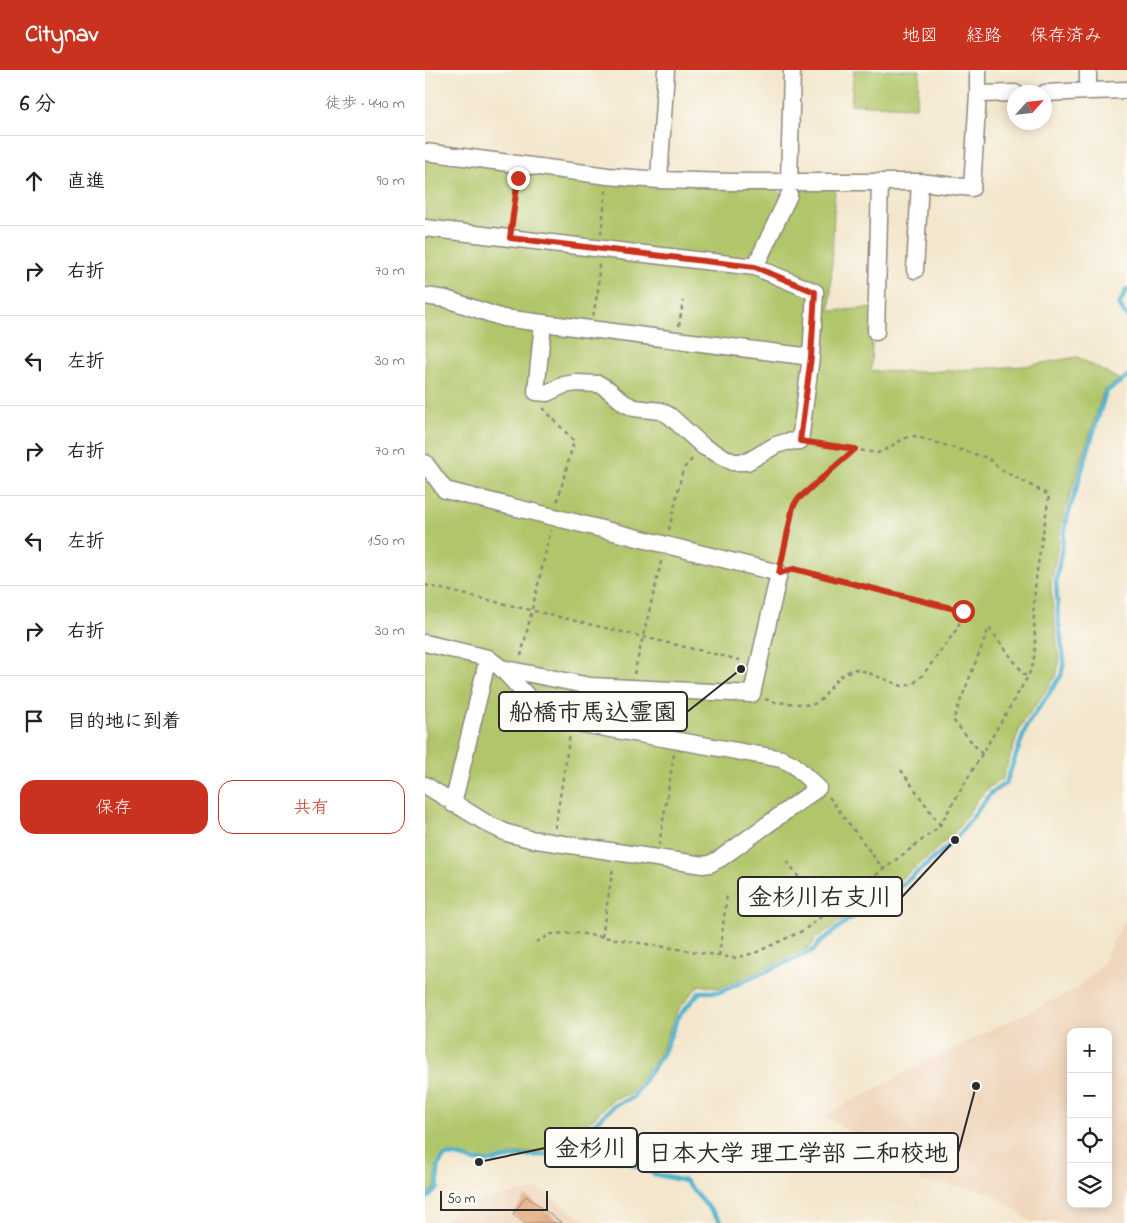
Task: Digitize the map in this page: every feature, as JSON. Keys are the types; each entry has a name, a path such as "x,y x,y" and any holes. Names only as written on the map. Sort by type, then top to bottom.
{"street":[{"path":"659,180 667,70"},
{"path":"755,267 789,188 792,70"},
{"path":"425,152 589,174 659,180 789,188 880,182 920,182 972,188 978,70"},
{"path":"1088,70 1088,91"},
{"path":"1052,92 1127,90"},
{"path":"978,94 1007,93"},
{"path":"876,332 880,182"},
{"path":"915,270 920,182"},
{"path":"425,228 755,267 815,292 811,357 800,441 776,445 747,462 733,462 704,447 670,416 661,411 634,408 624,403 599,384 577,383 564,385 547,393 536,392 543,323"},
{"path":"425,296 446,299 503,318 811,357"},
{"path":"425,463 445,490 779,573 752,694 591,686 518,671 425,643"},
{"path":"425,785 453,804 507,833 530,839 703,865 710,864 721,858 818,788 794,765 782,758 582,724 562,718 545,710 531,700 495,663"},
{"path":"453,804 495,663"}],"path":[{"path":"510,238 518,178"},
{"path":"591,329 598,290 606,188"},
{"path":"677,340 683,301"},
{"path":"518,671 574,441 542,407"},
{"path":"536,942 552,934 565,933 734,958 755,953 804,930 940,825 1027,678 1036,654 1033,604 1049,495 1000,469 988,458 914,436 906,437 884,451 877,452 800,441"},
{"path":"631,688 683,469 704,447"},
{"path":"752,694 775,702 812,704 821,700 839,677 853,669 861,670 901,686 913,684 922,676 957,629 963,611 794,569 779,573 793,507 797,500 855,449"},
{"path":"425,584 759,665"},
{"path":"981,754 953,720 989,628 1027,678"},
{"path":"552,842 570,730"},
{"path":"657,858 675,748"},
{"path":"901,770 940,825"},
{"path":"818,788 832,799 884,870"},
{"path":"602,937 615,852"},
{"path":"787,861 825,914"},
{"path":"719,956 727,896"}],"shaded area":[{"path":"1127,918 1127,1223 1032,1223 991,1192 923,1181 825,1116 937,1056 1078,988 1101,966"},
{"path":"539,1189 588,1223 444,1223 461,1203"}],"green space":[{"path":"854,70 920,70 916,107 851,104"},
{"path":"425,154 776,188 781,194 794,194 804,186 835,186 830,311 873,308 871,371 924,372 1025,366 1077,357 1120,380 1104,390 1063,517 1051,582 1059,662 1056,676 1021,725 1002,780 986,790 954,832 917,866 815,939 811,947 720,988 699,985 677,1011 661,1051 630,1094 613,1099 579,1132 568,1150 512,1154 502,1159 479,1160 456,1154 446,1154 442,1156 437,1166 435,1187 425,1196"}],"building":[{"path":"526,1196 562,1223 525,1223 513,1214"}],"waterway":[{"path":"1127,289 1119,305 1127,317"},
{"path":"573,1151 583,1134 615,1105 632,1098 664,1052 678,1017 700,992 720,992 814,950 819,943 848,920 897,889 955,840 991,793 1006,783 1027,725 1061,676 1064,662 1058,617 1056,581 1067,518 1106,392 1127,377"},
{"path":"425,1200 438,1188 439,1165 446,1156 450,1155 486,1162 524,1156 573,1152 627,1162 654,1174 685,1181 722,1223"}],"place":[{"name":"船橋市馬込霊園","path":"741,669"},
{"name":"金杉川右支川","path":"955,840"},
{"name":"日本大学 理工学部 二和校地","path":"976,1086"},
{"name":"金杉川","path":"479,1162"}],"route":[{"path":"518,178 510,238 755,267 815,292 811,357 800,441 855,449 797,500 793,507 779,573 794,569 963,611"}]}
